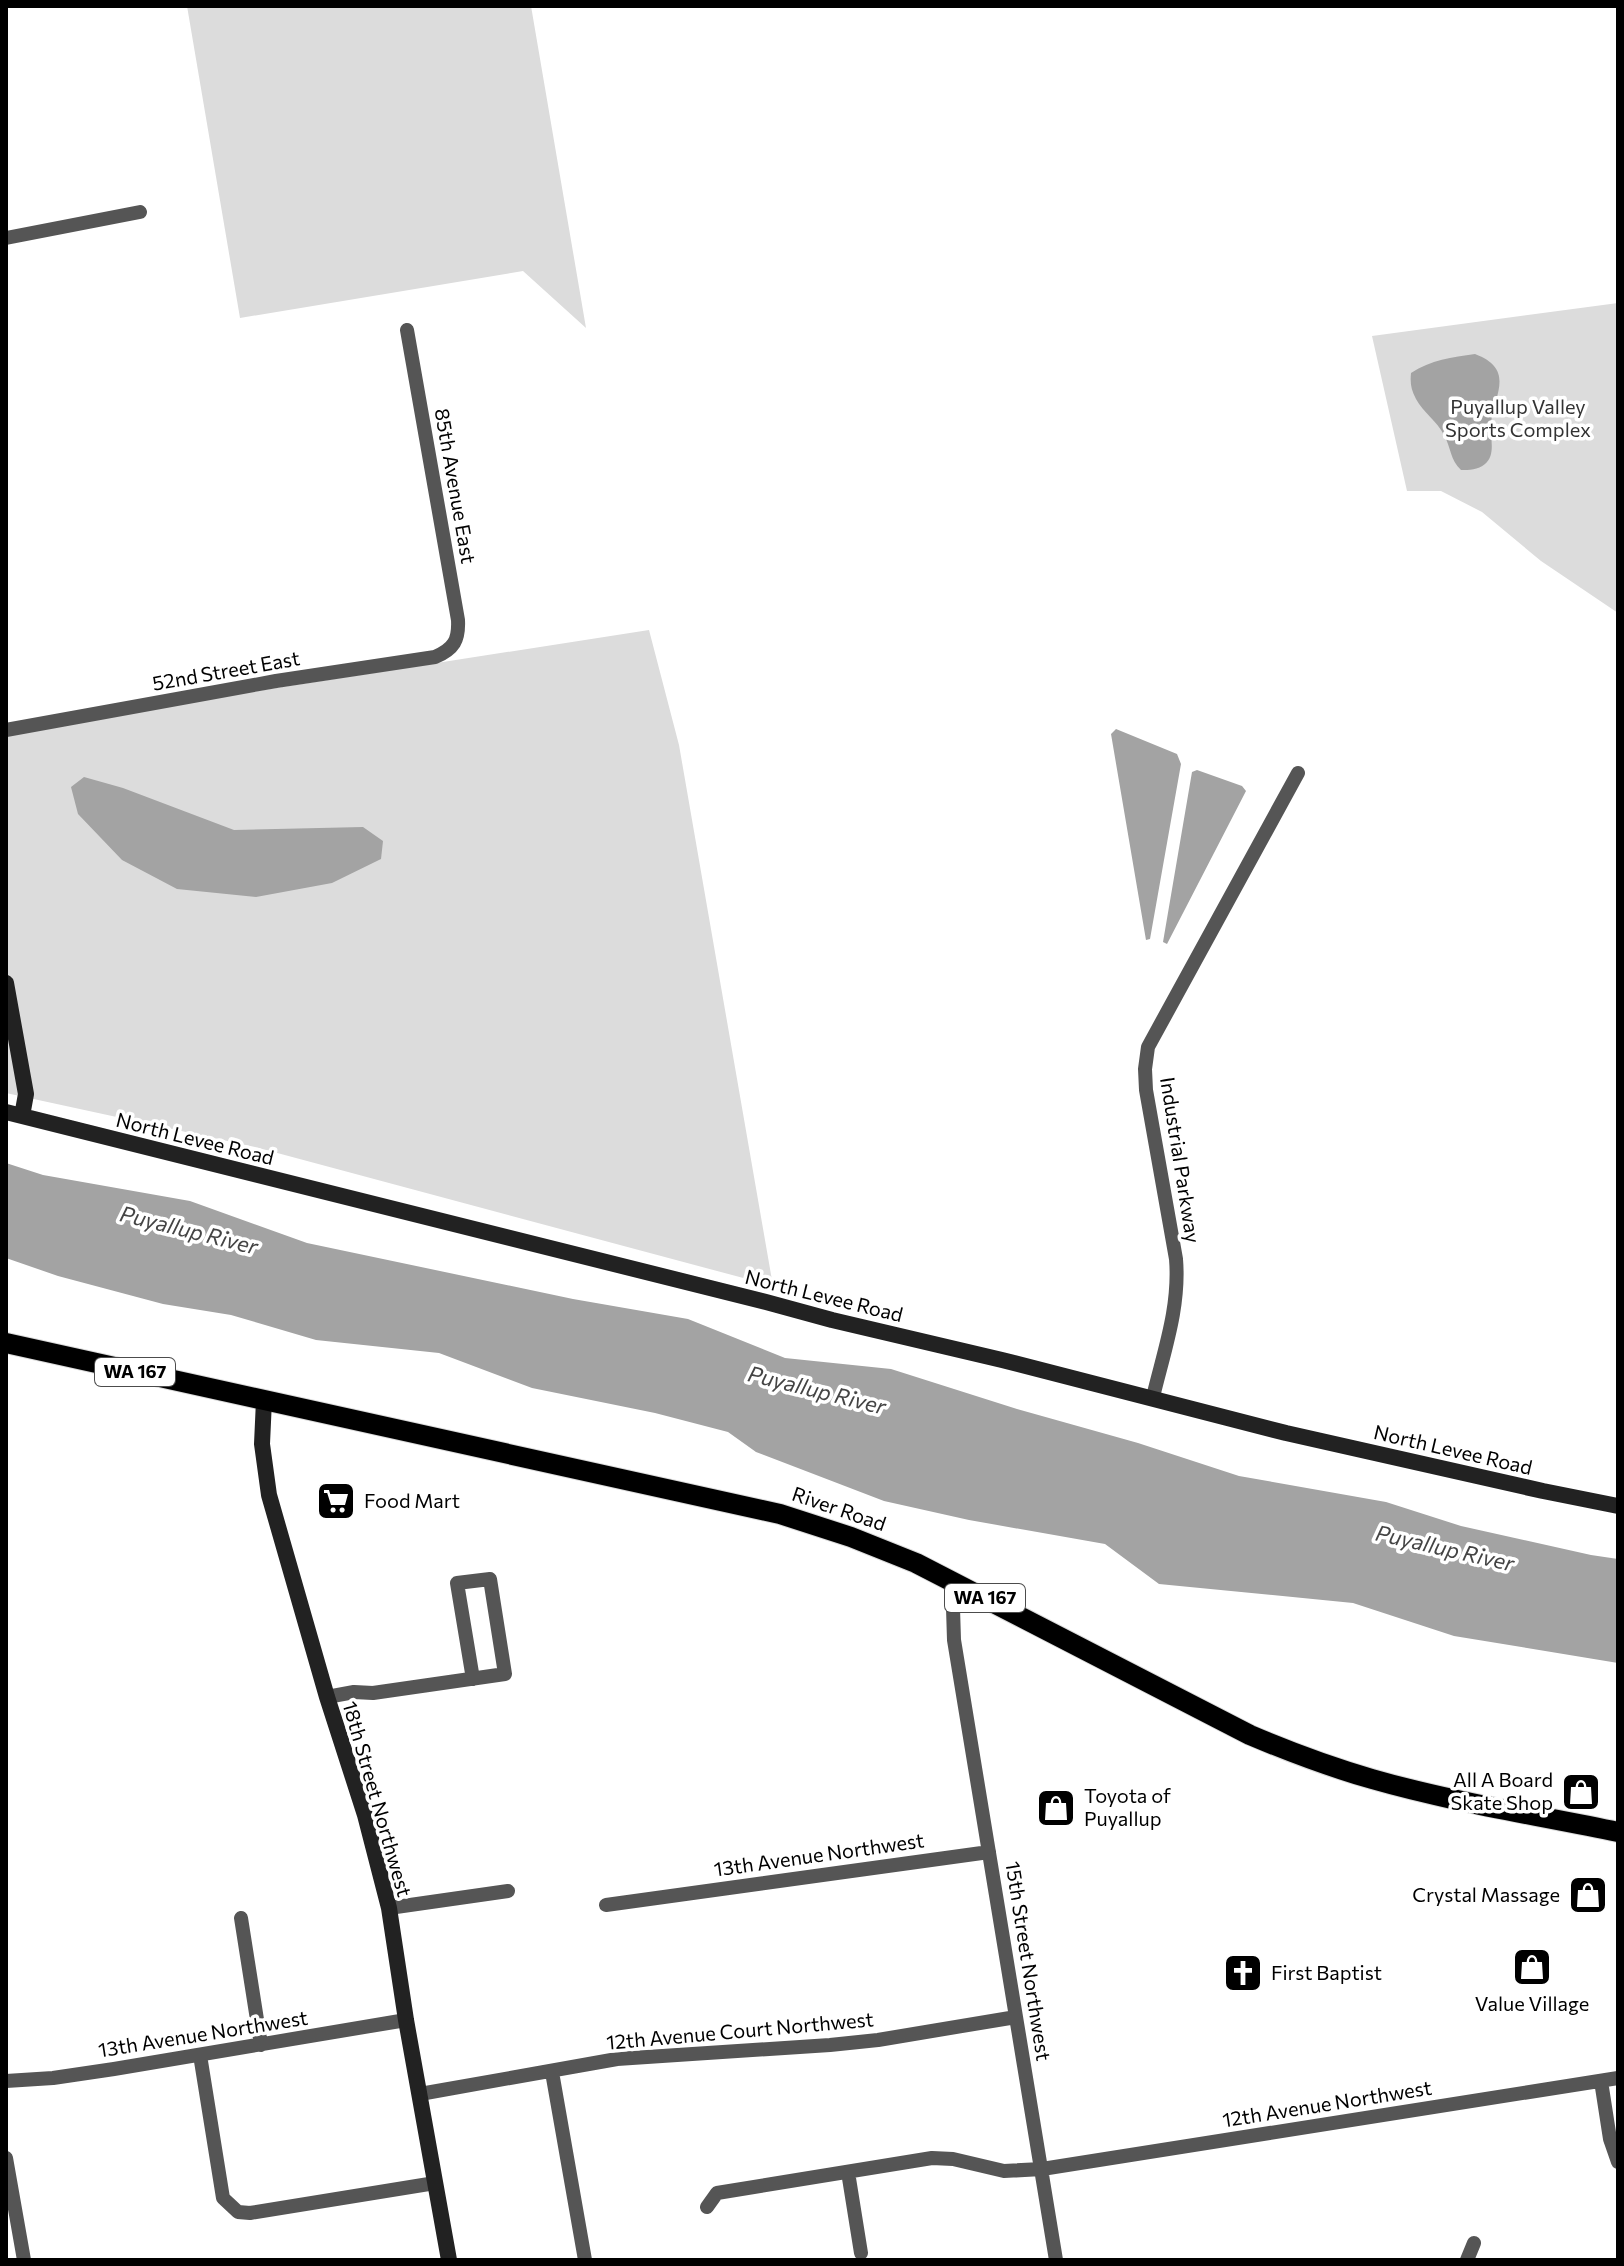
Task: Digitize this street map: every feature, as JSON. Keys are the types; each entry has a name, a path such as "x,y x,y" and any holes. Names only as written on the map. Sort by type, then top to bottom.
{"main road":[{"name":"River Road","path":"6,1343 780,1514 881,1548 959,1584 1250,1735 1277,1746 1347,1772 1406,1788 1618,1832"}],"street":[{"path":"6,238 140,212"},
{"name":"85th Avenue East","path":"407,330 458,620 457,640 451,649"},
{"name":"52nd Street East","path":"6,730 276,681 435,657 451,649"},
{"name":"Industrial Parkway","path":"1153,1397 1177,1299 1178,1278 1146,1090 1148,1047 1298,773"},
{"path":"6,983 26,1094 14,1114"},
{"name":"North Levee Road","path":"14,1114 844,1323 1153,1397 1286,1433 1618,1506"},
{"name":"18th Street Northwest","path":"264,1400 262,1444 269,1495 327,1697 365,1815 389,1908 449,2260"},
{"path":"327,1697 354,1692 373,1693 473,1679 505,1674 490,1579 457,1583 473,1679"},
{"name":"15th Street Northwest","path":"959,1584 953,1622 959,1669 1056,2260"},
{"name":"13th Avenue Northwest","path":"606,1905 989,1852"},
{"path":"389,1908 508,1891"},
{"path":"241,1918 261,2045"},
{"name":"12th Avenue Court Northwest","path":"420,2094 617,2059 878,2040 1016,2017"},
{"name":"13th Avenue Northwest","path":"6,2081 53,2078 406,2020"},
{"path":"200,2055 223,2198 238,2212 250,2213 435,2183"},
{"path":"552,2072 585,2260"},
{"name":"12th Avenue Northwest","path":"707,2207 717,2193 932,2158 953,2159 1004,2171 1042,2169 1618,2078"},
{"path":"1601,2081 1610,2139 1618,2162"},
{"path":"6,2158 24,2260"},
{"path":"848,2172 861,2253"},
{"path":"1467,2260 1474,2243"}],"green space":[{"path":"187,6 531,6 586,328 523,271 240,318"},
{"name":"Puyallup Valley Sports Complex","path":"1618,303 1618,613 1541,561 1482,512 1441,491 1407,491 1372,336"},
{"path":"649,630 679,745 773,1286 255,1147 6,1093 6,730"}],"water":[{"path":"1475,354 1487,360 1499,374 1491,422 1492,450 1489,460 1482,466 1461,470 1441,430 1416,399 1411,386 1411,373 1434,362"},
{"path":"1116,729 1177,754 1181,764 1150,939 1146,940 1111,734"},
{"path":"1197,770 1242,786 1246,791 1167,944 1163,942 1192,772"},
{"path":"84,777 123,788 234,830 363,827 383,841 381,859 332,883 256,897 177,889 122,860 78,814 71,787"},
{"name":"Puyallup River","path":"6,1163 43,1175 190,1201 307,1243 573,1299 688,1319 785,1358 891,1369 1239,1476 1386,1502 1461,1526 1618,1559 1618,1663 1454,1636 1353,1603 1159,1584 1105,1544 969,1520 884,1501 756,1452 728,1432 655,1413 532,1388 439,1353 316,1340 231,1315 163,1304 58,1276 6,1258"}],"place":[{"name":"Food Mart","path":"336,1501"},
{"name":"All A Board Skate Shop","path":"1581,1792"},
{"name":"Toyota of Puyallup","path":"1056,1808"},
{"name":"Crystal Massage","path":"1588,1895"},
{"name":"Value Village","path":"1532,1967"},
{"name":"First Baptist","path":"1243,1973"}]}
